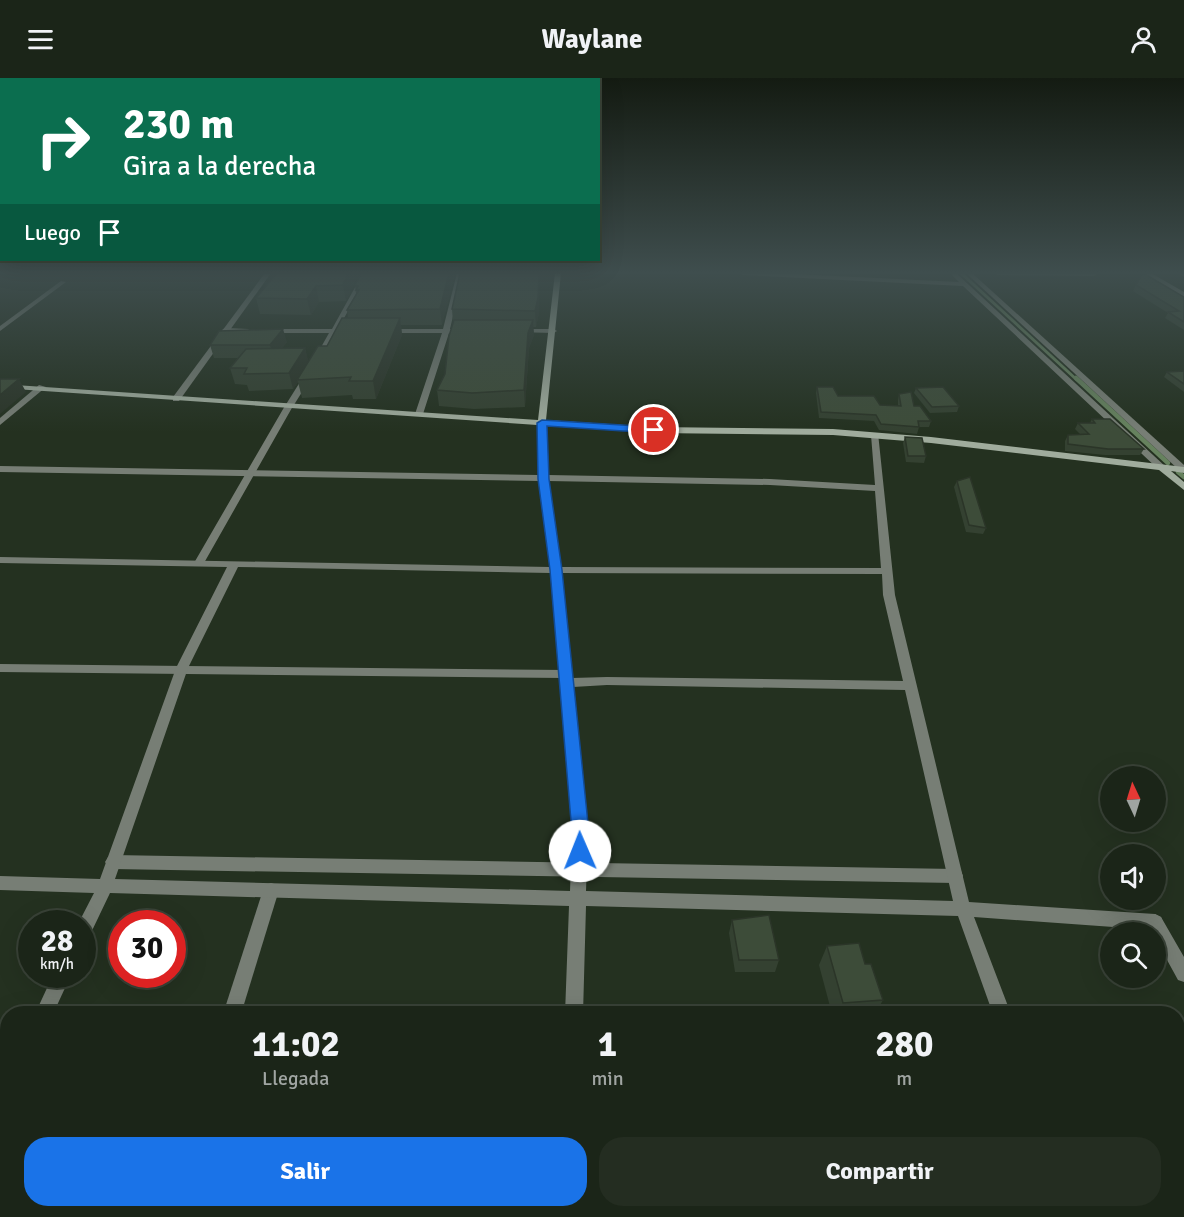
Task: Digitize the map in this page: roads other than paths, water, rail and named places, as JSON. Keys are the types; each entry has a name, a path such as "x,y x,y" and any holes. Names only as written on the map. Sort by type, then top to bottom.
{"street":[{"path":"176,399 228,326"},
{"path":"200,563 289,406 339,326"},
{"path":"419,414 447,326"},
{"path":"554,326 542,423 543,479 556,570 580,833 574,1006"},
{"path":"1010,326 1184,487"},
{"path":"1027,326 1183,469"},
{"path":"225,330 358,331"},
{"path":"380,331 470,331"},
{"path":"506,331 554,331"},
{"path":"0,386 42,387 176,399 654,430 833,432 1183,469"},
{"path":"0,422 42,387"},
{"path":"874,435 889,595 963,909 999,1006"},
{"path":"0,469 770,482 878,488"},
{"path":"0,560 556,570 886,571"},
{"path":"93,910 105,886 182,668 234,564"},
{"path":"0,668 182,668 608,681 910,686"},
{"path":"113,862 955,876"},
{"path":"0,883 963,909 1155,922 1184,974"},
{"path":"235,1006 271,890"},
{"path":"48,1006 57,988"}],"waterway":[{"path":"1019,326 1077,380"},
{"path":"1076,378 1168,463"},
{"path":"1178,472 1184,477"}]}
